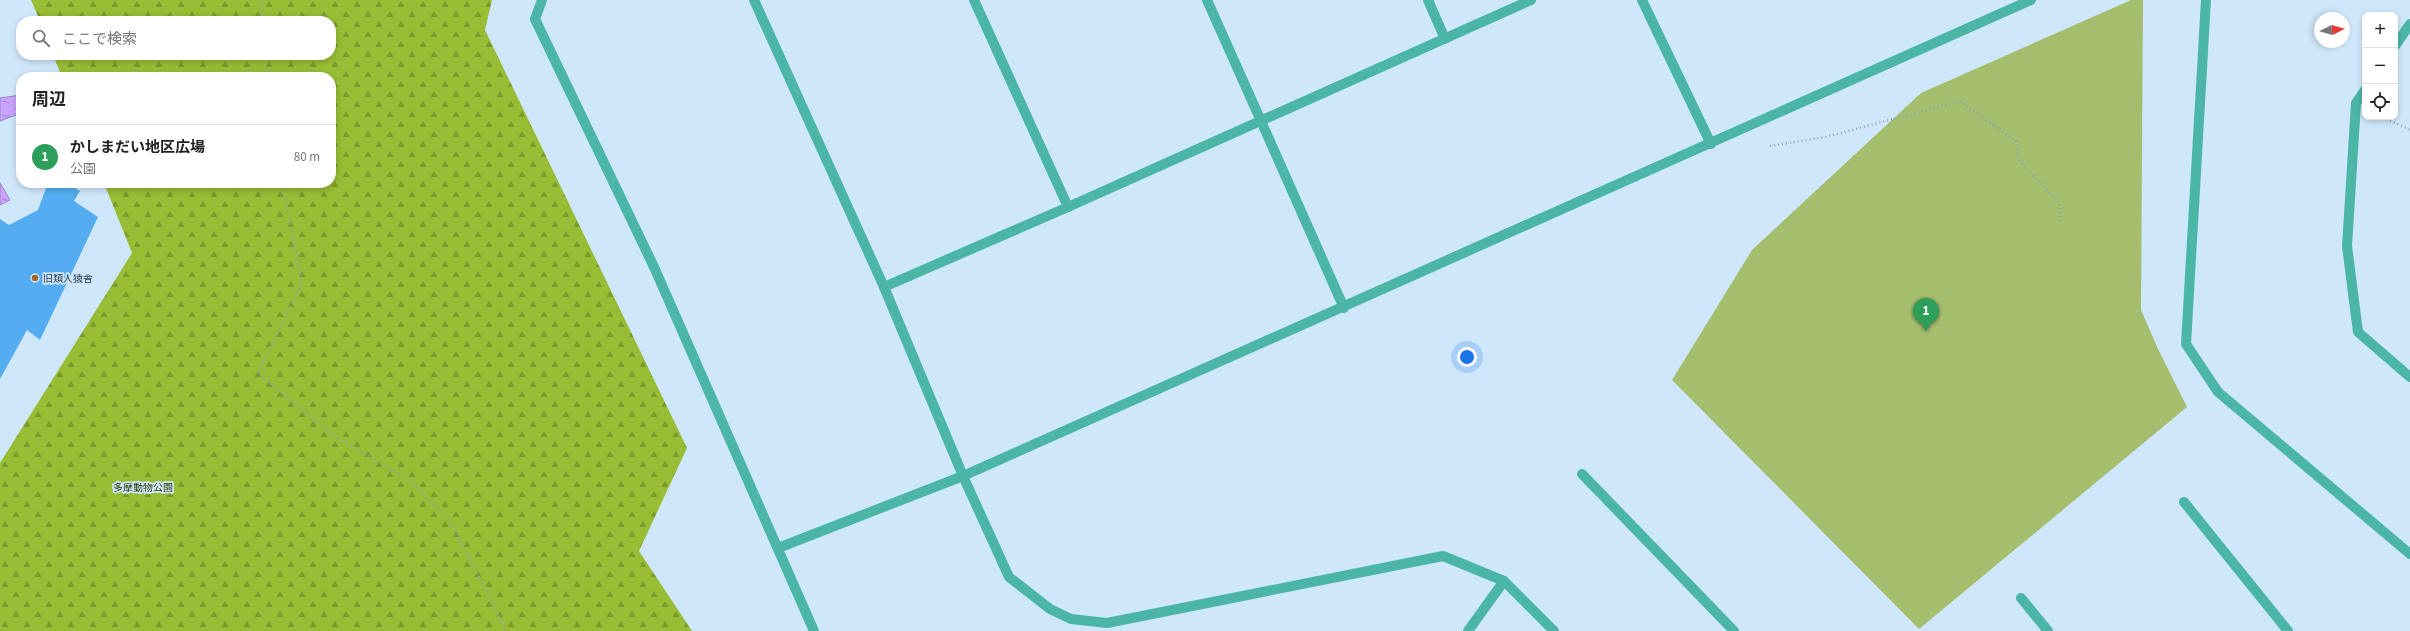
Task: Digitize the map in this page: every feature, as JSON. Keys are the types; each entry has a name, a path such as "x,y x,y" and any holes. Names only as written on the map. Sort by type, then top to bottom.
{"street":[{"path":"542,0 535,19 654,267 814,631"},
{"path":"754,0 884,287 963,476 1009,577 1050,609 1071,619 1107,623 1443,556 1504,581 1554,631"},
{"path":"974,0 1068,207"},
{"path":"1207,0 1344,308"},
{"path":"1428,0 1445,39"},
{"path":"884,287 1068,207 1530,0"},
{"path":"1642,0 1711,144"},
{"path":"778,548 963,476 1344,308 2031,0"},
{"path":"2206,0 2186,344 2218,392 2410,554"},
{"path":"2398,42 2410,24"},
{"path":"2362,95 2356,104 2347,246 2358,332 2410,377"},
{"path":"1582,474 1734,631"},
{"path":"2184,502 2288,631"},
{"path":"1468,631 1504,581"},
{"path":"2021,598 2048,631"}],"path":[{"path":"261,0 263,16"},
{"path":"266,60 266,72"},
{"path":"1782,145 1826,137 1960,101 2016,141 2020,162 2060,203 2060,222"},
{"path":"2389,120 2410,130"},
{"path":"283,188 302,283 258,373 336,437 412,482 450,522 494,606 505,631"}],"green space":[{"name":"多摩動物公園","path":"31,0 492,0 485,30 687,448 639,551 692,631 0,631 0,463 132,253 106,188 336,188 336,72 60,72 55,60 336,60 336,16 38,16"},
{"path":"2131,0 2143,0 2141,310 2159,351 2187,407 1919,629 1672,380 1752,250 1921,93"}],"water":[{"path":"16,96 16,115 0,121 0,98"},
{"path":"0,183 10,200 0,205"}],"building":[{"name":"旧類人猿舎","path":"46,188 75,188 80,191 74,201 98,217 40,340 27,330 0,379 0,219 9,225 38,210"}],"place":[{"name":"旧類人猿舎","path":"35,278"},
{"name":"かしまだい地区広場","path":"1926,331"}]}
